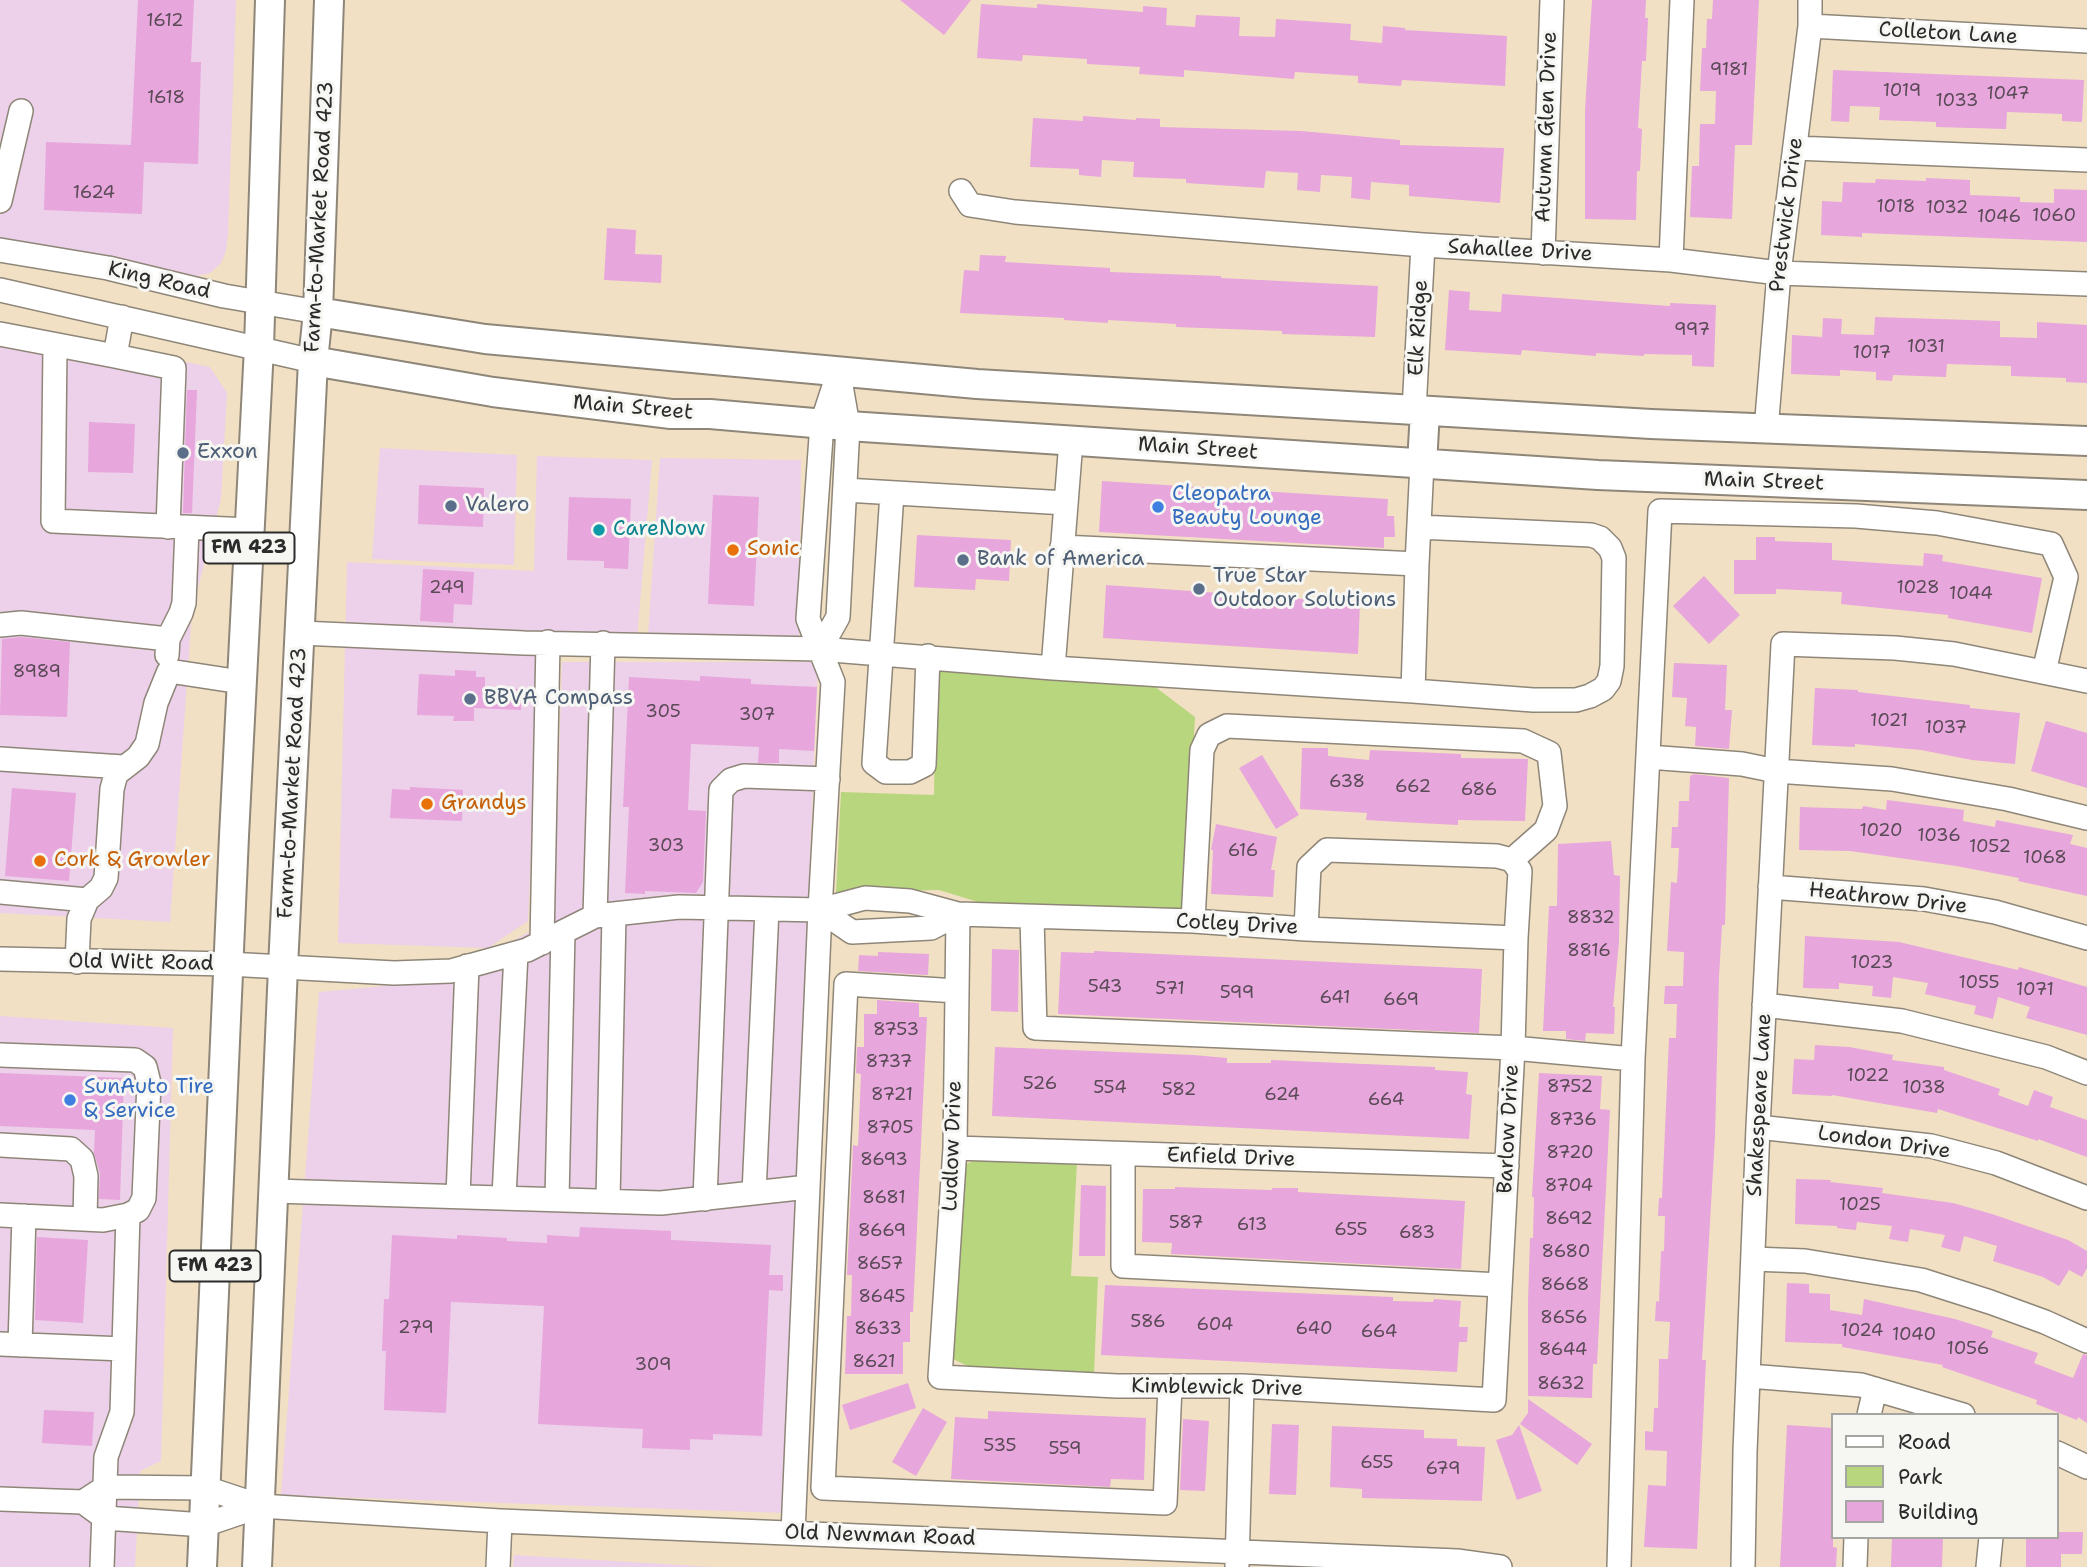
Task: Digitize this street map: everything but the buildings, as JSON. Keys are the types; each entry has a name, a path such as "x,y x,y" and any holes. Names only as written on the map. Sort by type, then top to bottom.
{"main road":[{"name":"FM 423","path":"202,1567 228,964 259,347 270,0"},
{"name":"Farm-to-Market Road 423","path":"257,1567 283,967 313,361 318,312 329,0"},
{"path":"318,312 485,339 977,384 1766,430 2087,441"},
{"name":"Main Street","path":"313,361 493,392 671,414 1598,475 2087,495"},
{"path":"1419,411 1422,464"}],"street":[{"name":"Autumn Glen Drive","path":"1543,253 1552,0"},
{"path":"1671,260 1682,0"},
{"name":"Prestwick Drive","path":"1766,430 1779,273 1810,26 1810,0"},
{"name":"Colleton Lane","path":"1810,26 2087,41"},
{"path":"0,201 21,111"},
{"path":"1795,148 2087,160"},
{"name":"Sahallee Drive","path":"961,191 970,205 1015,212 1423,245 1671,260 1779,273 2087,284"},
{"name":"Elk Ridge","path":"1419,411 1423,245"},
{"name":"King Road","path":"0,250 108,268 260,302 318,312"},
{"name":"King Road","path":"0,290 313,361"},
{"path":"115,356 122,317"},
{"path":"0,334 174,368 177,528 184,603 168,639 166,656 169,671 156,703 147,744 138,757 116,774 112,789 106,878 102,888 87,900 79,919 78,962"},
{"path":"55,346 52,521 250,530"},
{"path":"793,1533 820,910 834,682 808,619 835,425 839,371"},
{"path":"821,649 838,617 845,490 835,425"},
{"path":"1053,668 1071,440"},
{"path":"1413,691 1422,464"},
{"path":"845,490 1066,503"},
{"path":"892,493 874,763 886,772 910,772 924,765 928,656"},
{"path":"1619,1567 1633,1059 1660,510 1883,518 1937,523 2051,544 2066,578 2044,672 2087,681"},
{"path":"301,633 524,643 821,649 1053,668 1534,700 1576,700 1603,689 1609,681 1612,666 1614,558 1610,548 1600,538 1591,535 1419,527"},
{"path":"1062,547 1417,564"},
{"path":"0,625 21,623 168,639"},
{"path":"548,642 557,1199"},
{"path":"603,643 608,1201"},
{"name":"Shakespeare Lane","path":"1743,1567 1758,1127 1783,644 1895,648 1954,654 2044,672"},
{"path":"169,671 242,682"},
{"path":"1193,921 1202,750 1209,735 1227,726 1523,741 1549,753 1555,806 1546,830 1512,860 1497,856 1327,850 1309,867 1306,929"},
{"path":"1648,757 1742,764 1776,771 1892,779 2008,799 2087,818"},
{"path":"0,759 123,767"},
{"path":"705,1199 721,790 730,780 744,776 828,779"},
{"name":"Barlow Drive","path":"1494,1400 1520,871 1512,860"},
{"name":"Heathrow Drive","path":"1770,887 1924,899 1995,912 2087,938"},
{"path":"0,891 87,900"},
{"name":"Cotley Drive","path":"820,910 865,898 910,901 958,914 1193,921 1516,938"},
{"path":"605,915 680,907 820,910"},
{"path":"754,1194 767,909"},
{"name":"Cotley Drive","path":"820,910 852,932 931,928 958,914"},
{"name":"Ludlow Drive","path":"940,1377 955,1148 958,914"},
{"name":"Old Witt Road","path":"0,959 228,964 394,973 450,971 516,953 605,915"},
{"path":"1032,917 1035,1028 1513,1048 1633,1059"},
{"path":"504,1197 516,953"},
{"path":"458,1196 467,966"},
{"path":"957,991 846,984 823,1488 1165,1503 1170,1386"},
{"path":"1764,1005 1902,1021 2046,1056 2087,1073"},
{"path":"0,1055 135,1060 145,1066 149,1083 144,1198 138,1210 103,1220 0,1215"},
{"name":"London Drive","path":"1758,1127 1931,1146 1996,1164 2087,1198"},
{"path":"0,1145 71,1149 82,1159 86,1176 85,1219"},
{"name":"Enfield Drive","path":"955,1148 1507,1167"},
{"path":"1123,1154 1123,1266 1500,1286"},
{"path":"274,1191 661,1203 808,1187"},
{"path":"102,1567 106,1457 122,1412 128,1215"},
{"path":"24,1216 10,1344 124,1349"},
{"path":"1753,1259 1805,1261 1921,1280 2045,1322 2087,1341"},
{"path":"1749,1376 1861,1385 1956,1413"},
{"name":"Kimblewick Drive","path":"940,1377 1117,1386 1242,1386 1494,1400"},
{"path":"1237,1559 1242,1386"},
{"path":"1869,1413 1875,1389"},
{"path":"2059,1454 2087,1467"},
{"path":"83,1502 106,1487 206,1488 260,1506"},
{"path":"0,1499 83,1502 105,1518 204,1525 260,1506"},
{"name":"Old Newman Road","path":"260,1506 1237,1559 1457,1561 1500,1567"},
{"path":"498,1567 500,1521"},
{"path":"1855,1567 1856,1539"},
{"path":"1988,1567 1991,1539"}],"shaded area":[{"path":"0,0 236,0 228,235 221,263 210,273 197,276 0,239"},
{"path":"0,324 210,367 227,393 221,499 192,611 170,922 0,913"},
{"path":"380,448 517,455 514,565 372,559"},
{"path":"537,456 652,460 637,638 540,634 528,921 488,948 338,943 347,562 534,571"},
{"path":"660,458 801,460 799,637 648,635"},
{"path":"562,662 818,662 783,1513 281,1495 319,992 440,981 554,918"},
{"path":"0,1016 173,1028 161,1461 140,1471 135,1567 0,1567"},
{"path":"514,1555 714,1567 513,1567"}],"green space":[{"path":"936,669 1154,686 1195,717 1184,913 991,906 939,890 836,892 841,792 934,795"},
{"path":"976,1160 1077,1162 1071,1276 1098,1277 1094,1374 974,1369 953,1359 966,1164"}],"place":[{"name":"Exxon","path":"183,453"},
{"name":"Valero","path":"451,506"},
{"name":"Cleopatra Beauty Lounge","path":"1158,507"},
{"name":"CareNow","path":"599,530"},
{"name":"Sonic","path":"733,550"},
{"name":"Bank of America","path":"963,560"},
{"name":"True Star Outdoor Solutions","path":"1199,589"},
{"name":"BBVA Compass","path":"470,699"},
{"name":"Grandys","path":"427,804"},
{"name":"Cork & Growler","path":"40,861"},
{"name":"SunAuto Tire & Service","path":"70,1100"}]}
